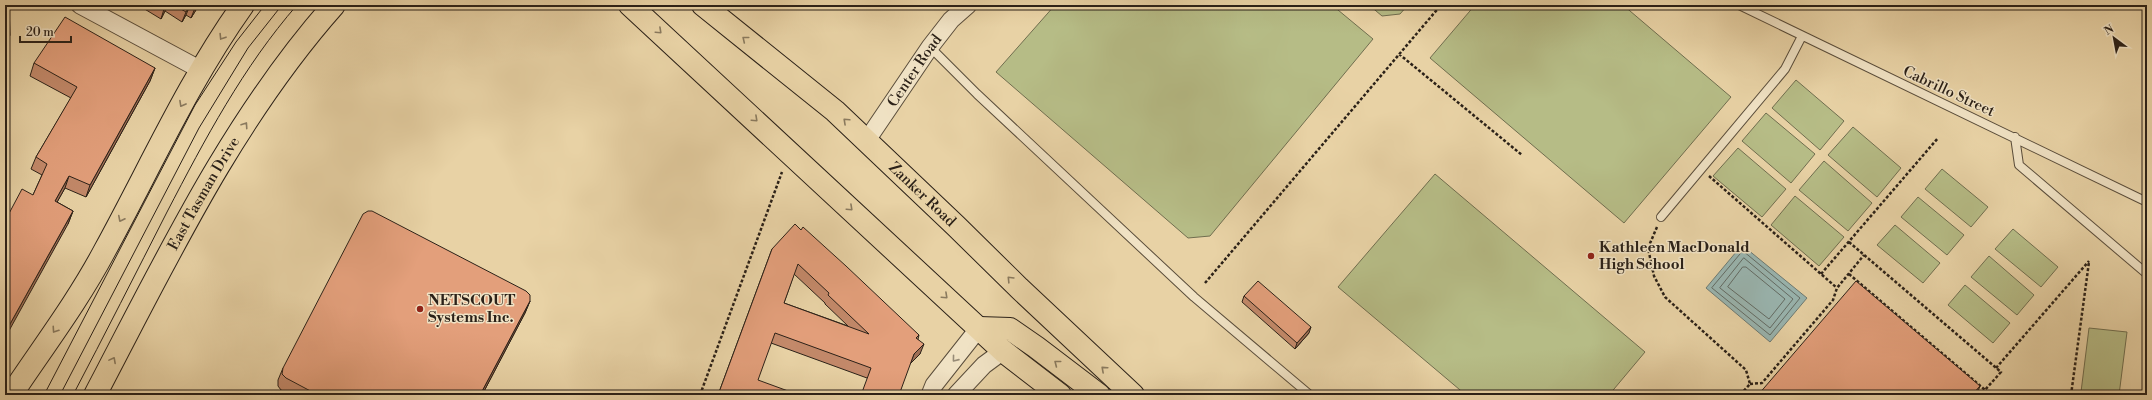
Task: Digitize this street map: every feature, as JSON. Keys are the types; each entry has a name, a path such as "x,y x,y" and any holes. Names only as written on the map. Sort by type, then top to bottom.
{"main road":[{"path":"11,395 81,291 201,70 243,5"},
{"name":"East Tasman Drive","path":"95,395 180,234 227,151 284,67 334,5"},
{"path":"630,5 1003,351 1060,395"},
{"name":"Zanker Road","path":"703,5 835,111 867,140 1019,288 1133,395"},
{"path":"979,328 1010,329 1099,395"}],"street":[{"path":"80,5 201,70"},
{"name":"Center Road","path":"867,140 930,47 951,20 968,5"},
{"path":"930,395 934,385 979,328"},
{"path":"956,395 984,366 1003,351"}],"lane":[{"name":"Cabrillo Street","path":"1739,5 2147,202"},
{"path":"1661,217 1785,69 1802,36"},
{"path":"930,47 956,75 1188,291 1310,395"},
{"path":"2015,137 2019,165 2147,274"}],"path":[{"path":"1205,283 1440,5"},
{"path":"1399,54 1522,155"},
{"path":"1821,274 1938,138"},
{"path":"700,395 790,152"},
{"path":"1701,169 1837,288"},
{"path":"1661,217 1648,248 1654,276 1665,297 1746,370 1750,384"},
{"path":"1849,242 2001,372 1985,390"},
{"path":"1740,395 1750,384 1762,383 1833,300 1837,288 1864,255"},
{"path":"1996,368 2089,261 2071,395"},
{"path":"1849,274 1991,395"}],"green space":[{"path":"1055,5 1332,5 1373,39 1210,236 1188,238 996,72"},
{"path":"1369,5 1408,5 1400,14 1382,16"},
{"path":"1475,5 1623,5 1731,97 1624,223 1430,58"},
{"path":"1796,80 1844,121 1820,150 1772,108"},
{"path":"1766,113 1815,154 1791,183 1742,141"},
{"path":"1853,127 1901,168 1877,197 1828,155"},
{"path":"1738,148 1786,189 1762,217 1713,176"},
{"path":"1824,161 1872,203 1848,231 1799,190"},
{"path":"1942,169 1988,207 1971,227 1925,189"},
{"path":"1435,174 1645,352 1609,395 1466,395 1338,287"},
{"path":"1795,196 1844,237 1819,266 1771,225"},
{"path":"1918,197 1964,235 1947,255 1901,217"},
{"path":"1895,225 1940,263 1923,283 1877,245"},
{"path":"2013,229 2058,267 2041,287 1995,249"},
{"path":"1989,256 2034,295 2017,315 1971,277"},
{"path":"1965,285 2010,323 1993,343 1948,305"},
{"path":"2089,328 2127,332 2119,395 2081,392"}],"water":[{"path":"1742,245 1807,298 1770,342 1706,288"}],"building":[{"path":"5,5 9,5 10,35 5,34"},
{"path":"158,5 166,5 164,9"},
{"path":"174,5 190,5 186,12"},
{"path":"190,5 197,5 195,8"},
{"path":"65,17 155,68 90,185 69,176 55,201 73,211 5,333 5,221 22,189 33,195 47,164 36,157 77,87 34,63"},
{"name":"NETSCOUT Systems Inc.","path":"368,211 372,211 526,291 530,295 530,301 480,395 318,395 286,378 282,374 283,368 363,214"},
{"path":"795,224 801,230 803,227 919,335 916,338 924,344 914,354 899,395 861,395 871,368 775,333 758,380 799,395 718,395 772,249","holes":["798,264 829,293 828,295 869,334 784,303"]},
{"path":"1258,281 1311,327 1297,343 1244,296"},
{"path":"1856,281 1980,386 1972,395 1758,395"}],"tram line":[{"path":"44,395 195,105 236,42 265,5"},
{"path":"60,395 199,128 248,48 282,5"},
{"path":"73,395 167,212 226,104 259,53 297,5"}],"place":[{"name":"Kathleen MacDonald High School","path":"1591,256"},
{"name":"NETSCOUT Systems Inc.","path":"420,309"}]}
